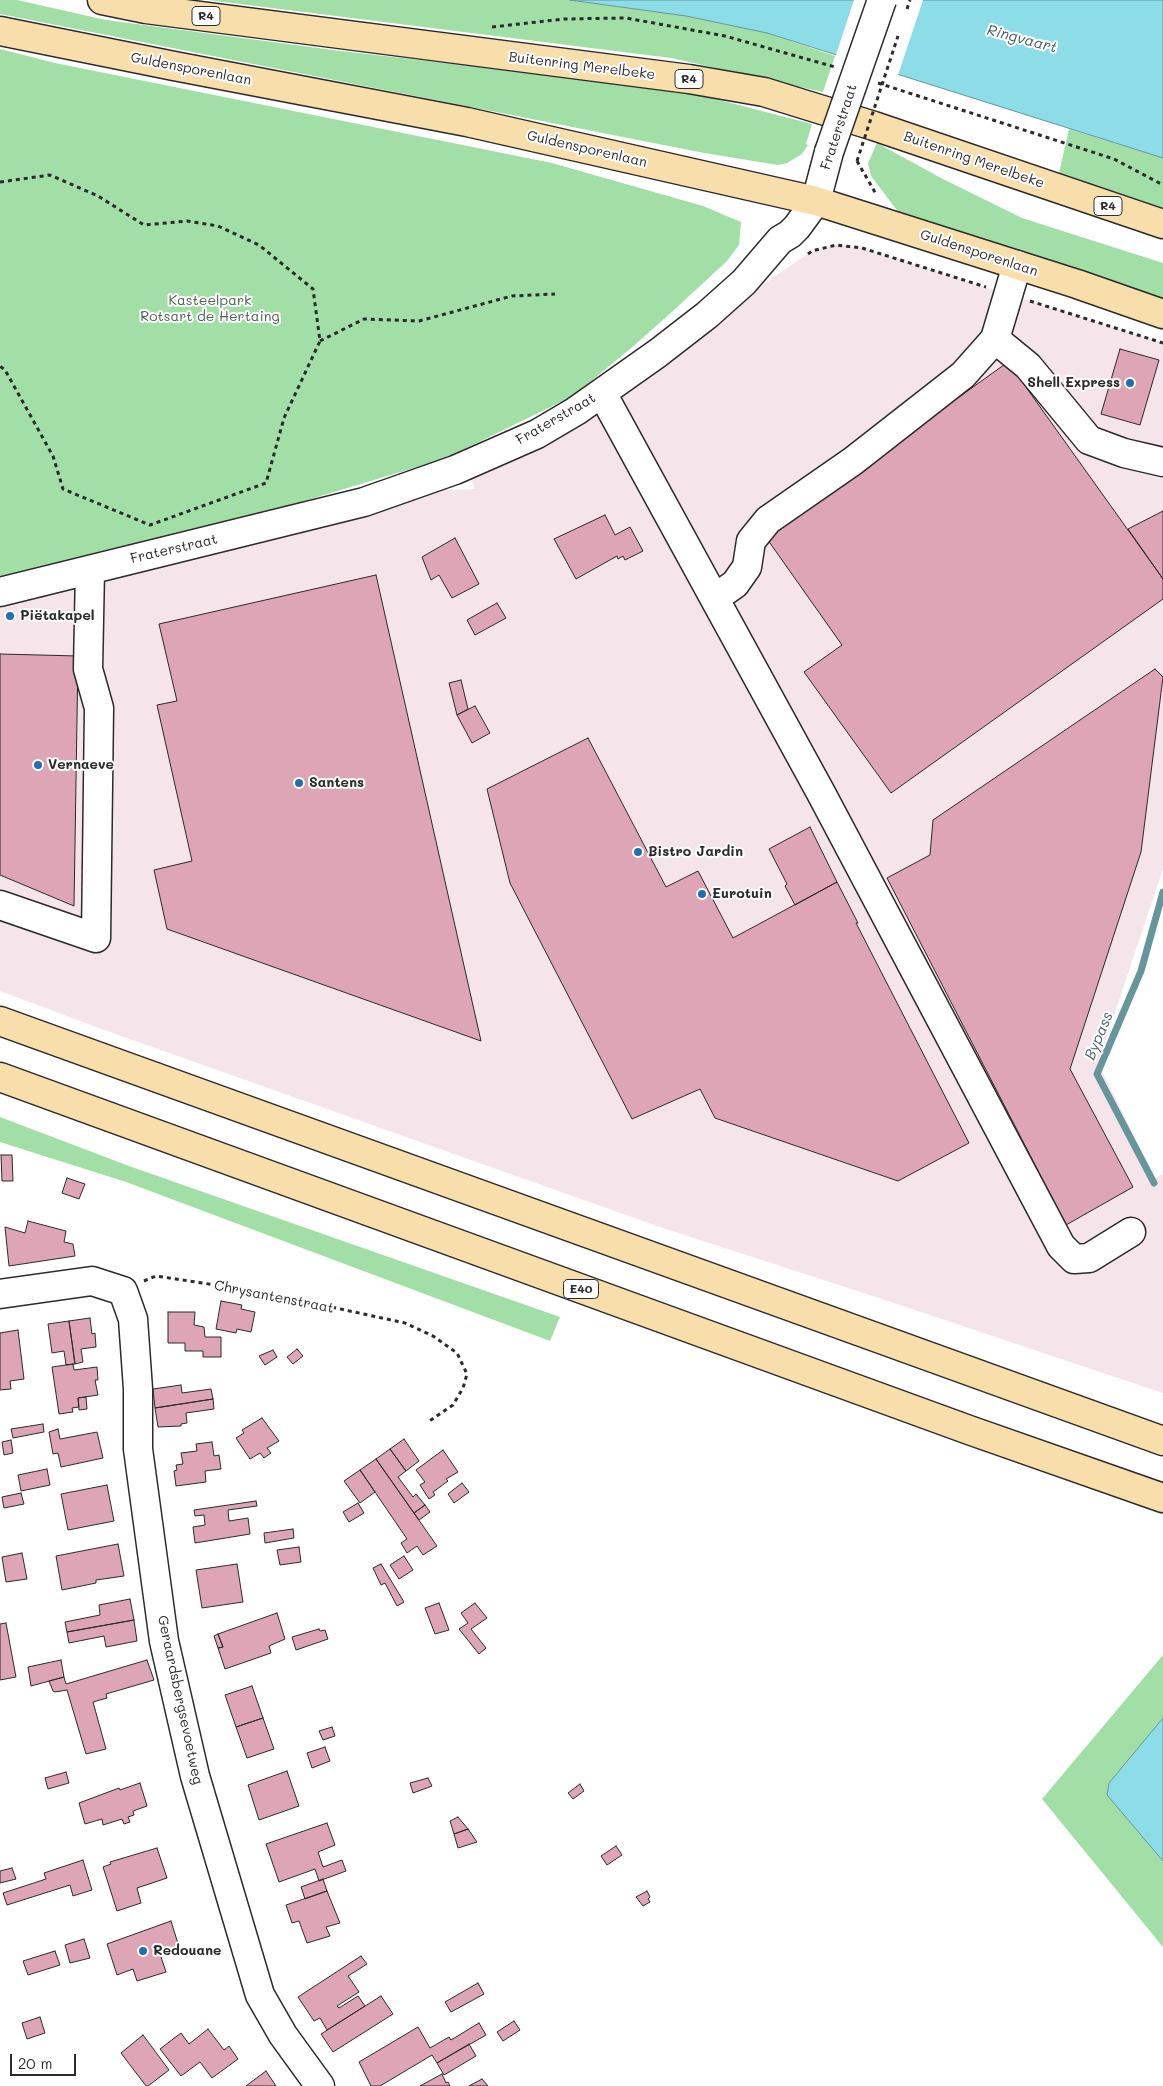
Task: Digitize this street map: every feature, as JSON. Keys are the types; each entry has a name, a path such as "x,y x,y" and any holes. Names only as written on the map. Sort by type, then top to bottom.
{"main road":[{"name":"Buitenring Merelbeke","path":"102,0 146,8 689,79 764,92 874,126 1163,224"},
{"name":"Guldensporenlaan","path":"0,31 467,122 816,201 1163,314"},
{"path":"0,1021 1163,1441"},
{"name":"E40","path":"0,1077 960,1427 1163,1498"}],"street":[{"name":"Fraterstraat","path":"0,592 325,513 418,484 456,470 537,434 576,411 658,354 707,316 744,282 780,240 790,234 816,201 829,152 882,0"},
{"path":"715,598 735,584 747,568 751,540 768,520 853,461 963,375 995,339 1017,265"},
{"path":"995,339 1028,366 1089,440 1124,453 1163,462"},
{"path":"602,393 821,793 1061,1246 1074,1259 1089,1258 1131,1232"},
{"path":"0,905 96,938 99,708 88,669 90,570"},
{"path":"0,1294 92,1281 123,1291"},
{"name":"Geraardsbergsevoetweg","path":"123,1291 133,1319 138,1390 138,1449 164,1641 195,1776 260,1995 283,2036 320,2086"}],"path":[{"path":"907,10 910,0"},
{"path":"857,160 900,28"},
{"path":"0,182 50,175 98,196 144,226 187,221 218,226 259,245 313,288 320,341 284,418 266,483 150,525 64,488 53,456 5,370 0,366"},
{"path":"806,255 812,250 836,245 862,248 1163,343"},
{"path":"320,341 364,319 419,321 512,296 555,294"},
{"name":"Chrysantenstraat","path":"123,1291 156,1276 262,1292 405,1323 433,1336 457,1353 467,1374 463,1388 453,1405 428,1422"}],"shaded area":[{"path":"836,245 862,248 1163,343 1163,869 1098,1063 1155,1178 1163,1174 1163,1393 660,1227 96,1027 0,991 0,605 439,490 475,489 468,473 689,335 812,251"}],"green space":[{"path":"0,0 17,0 106,20 341,51 620,83 708,97 812,124 806,144 808,145 802,154 787,163 778,165 704,153 0,14"},
{"path":"208,0 570,0 686,16 767,33 835,56 823,92 671,58"},
{"name":"Kasteelpark Rotsart de Hertaing","path":"0,49 55,63 552,163 703,206 741,222 739,245 727,261 673,311 573,396 444,459 264,513 0,583"},
{"path":"1069,129 1163,158 1163,208 1059,173"},
{"path":"877,143 941,178 1022,218 1163,263 1163,301 899,213 871,176 868,163"},
{"path":"0,1117 129,1166 560,1317 550,1341 126,1182 0,1142"},
{"path":"1163,1655 1163,1718 1109,1783 1107,1795 1163,1861 1163,1947 1042,1799"}],"water":[{"name":"Ringvaart","path":"570,0 1163,0 1163,158 767,33 686,16"},
{"path":"1163,1718 1163,1861 1107,1795 1109,1783"}],"pier":[{"path":"854,0 923,0 897,78 835,58"}],"building":[{"path":"1120,349 1159,360 1140,425 1101,414"},
{"path":"1008,362 1163,579 1163,599 891,793 804,672 842,645 765,536"},
{"path":"1163,511 1163,579 1128,529"},
{"path":"605,515 615,535 630,527 643,551 625,560 623,556 618,559 617,556 576,579 554,539"},
{"path":"455,538 479,584 452,598 439,575 431,580 422,557"},
{"name":"Santens","path":"376,575 481,1041 167,929 154,870 192,861 157,705 177,701 159,624"},
{"path":"497,603 506,618 475,635 467,620"},
{"name":"Piëtakapel","path":"7,612 13,612 14,620 7,620"},
{"name":"Vernaeve","path":"0,654 78,656 74,906 0,875"},
{"path":"1155,669 1163,677 1141,852 1070,1069 1133,1187 1066,1225 887,878 930,855 933,820"},
{"path":"461,680 468,709 457,715 449,683"},
{"path":"475,706 490,733 472,743 457,715"},
{"path":"588,738 666,887 698,871 733,938 837,882 858,923 856,923 969,1143 898,1181 715,1118 700,1089 632,1119 510,883 487,789"},
{"path":"810,827 837,882 795,905 785,886 787,884 769,849"},
{"path":"1,1155 12,1155 13,1181 2,1181"},
{"path":"67,1178 85,1184 79,1199 62,1193"},
{"path":"28,1221 66,1231 64,1242 73,1244 75,1256 9,1266 5,1227 25,1233"},
{"path":"221,1301 242,1305 241,1309 255,1312 251,1332 237,1329 236,1333 216,1329"},
{"path":"168,1312 195,1312 194,1325 204,1327 205,1337 221,1337 221,1357 203,1357 203,1351 185,1351 185,1343 168,1343"},
{"path":"90,1318 92,1334 95,1333 96,1347 81,1349 83,1362 75,1364 69,1321"},
{"path":"69,1321 75,1364 66,1365 64,1351 52,1353 48,1324"},
{"path":"18,1330 24,1379 10,1381 11,1389 0,1390 0,1333"},
{"path":"297,1349 303,1356 293,1364 287,1357"},
{"path":"273,1350 277,1357 265,1365 259,1356"},
{"path":"73,1364 74,1370 97,1367 98,1380 95,1380 98,1395 78,1398 79,1407 72,1408 73,1412 59,1414 52,1367"},
{"path":"181,1385 182,1393 211,1389 213,1399 155,1408 153,1389"},
{"path":"86,1397 87,1409 79,1410 78,1398"},
{"path":"213,1399 214,1409 186,1413 187,1423 181,1424 181,1426 158,1427 155,1408"},
{"path":"262,1418 279,1441 267,1448 271,1453 264,1458 260,1453 250,1459 236,1438 244,1433 242,1430"},
{"path":"43,1424 44,1432 13,1438 11,1429"},
{"path":"58,1429 60,1439 97,1432 103,1458 61,1467 58,1453 53,1454 49,1432"},
{"path":"404,1439 419,1461 406,1471 390,1449"},
{"path":"11,1440 13,1453 4,1455 2,1442"},
{"path":"212,1442 214,1456 219,1455 221,1469 205,1471 206,1482 176,1486 174,1471 177,1470 176,1465 183,1464 181,1453 197,1451 196,1444"},
{"path":"390,1449 406,1471 398,1477 413,1497 416,1494 425,1505 414,1513 376,1459"},
{"path":"443,1450 458,1472 446,1479 448,1481 433,1492 435,1495 429,1499 420,1485 425,1482 416,1470"},
{"path":"376,1459 437,1546 423,1555 417,1546 407,1553 401,1543 407,1539 360,1470"},
{"path":"47,1469 50,1485 21,1491 18,1475"},
{"path":"360,1470 375,1492 360,1503 344,1481"},
{"path":"462,1483 469,1492 454,1503 448,1494"},
{"path":"107,1485 114,1521 68,1530 61,1494"},
{"path":"21,1493 24,1504 4,1508 2,1497"},
{"path":"256,1501 257,1506 228,1510 229,1521 248,1518 250,1534 195,1543 193,1527 205,1525 204,1515 195,1516 194,1510"},
{"path":"358,1503 364,1513 349,1522 343,1512"},
{"path":"425,1505 430,1512 419,1520 414,1513"},
{"path":"293,1529 294,1538 265,1543 264,1533"},
{"path":"118,1544 124,1576 96,1580 96,1583 62,1590 56,1556"},
{"path":"299,1547 301,1562 280,1565 277,1550"},
{"path":"22,1553 27,1579 6,1582 2,1557"},
{"path":"404,1556 413,1570 399,1579 390,1565"},
{"path":"237,1564 243,1602 202,1608 196,1570"},
{"path":"381,1564 404,1602 397,1606 385,1583 381,1585 373,1568"},
{"path":"130,1599 134,1620 67,1632 65,1622 100,1615 99,1605"},
{"path":"439,1603 449,1630 435,1634 425,1608"},
{"path":"475,1603 487,1618 471,1629 486,1648 479,1654 459,1629 468,1623 461,1613"},
{"path":"277,1613 285,1639 269,1646 271,1653 225,1669 218,1648 223,1647 218,1634"},
{"path":"134,1620 137,1641 106,1647 104,1636 69,1643 67,1632"},
{"path":"6,1623 16,1677 0,1680 0,1624"},
{"path":"319,1629 320,1631 325,1630 328,1639 296,1650 292,1637"},
{"path":"218,1634 223,1647 218,1648 214,1636"},
{"path":"61,1660 64,1677 31,1686 28,1667"},
{"path":"147,1660 154,1680 106,1694 107,1698 93,1702 106,1749 86,1754 67,1690 53,1691 49,1681 64,1677 66,1684"},
{"path":"252,1686 263,1718 236,1727 225,1695"},
{"path":"263,1718 274,1749 247,1758 236,1727"},
{"path":"332,1727 335,1736 323,1740 319,1731"},
{"path":"325,1747 330,1761 312,1768 307,1753"},
{"path":"287,1771 299,1806 259,1820 248,1785"},
{"path":"66,1772 69,1783 48,1789 45,1778"},
{"path":"428,1778 432,1786 413,1793 410,1783"},
{"path":"140,1783 147,1806 133,1811 134,1815 128,1817 130,1822 124,1824 122,1819 103,1825 102,1819 85,1824 79,1803 119,1788 120,1790"},
{"path":"580,1784 584,1791 573,1799 568,1793"},
{"path":"458,1817 468,1829 454,1834 450,1821"},
{"path":"327,1823 335,1845 318,1852 323,1867 342,1860 346,1871 319,1881 315,1869 279,1882 266,1844"},
{"path":"468,1829 477,1842 458,1848 454,1834"},
{"path":"616,1846 622,1855 607,1865 601,1856"},
{"path":"157,1848 167,1878 137,1888 141,1903 117,1911 103,1867 111,1864 110,1862"},
{"path":"83,1860 92,1890 73,1896 70,1885 7,1905 3,1893 46,1879 44,1873"},
{"path":"12,1868 16,1879 0,1883 0,1871"},
{"path":"323,1879 327,1891 305,1899 301,1887"},
{"path":"327,1891 340,1923 326,1927 330,1936 307,1943 299,1921 292,1923 286,1905"},
{"path":"647,1891 650,1902 643,1906 636,1897"},
{"name":"Redouane","path":"171,1921 180,1950 160,1954 166,1972 137,1981 133,1969 117,1975 107,1944"},
{"path":"84,1939 90,1958 70,1963 65,1945"},
{"path":"55,1951 60,1965 28,1975 23,1961"},
{"path":"361,1956 367,1964 348,1976 359,1992 337,2006 339,2008 358,1996 365,2006 327,2030 320,2018 314,2021 298,1997"},
{"path":"478,1983 484,1994 451,2012 445,2002"},
{"path":"381,1996 393,2014 333,2052 321,2034"},
{"path":"40,2017 45,2033 27,2039 22,2023"},
{"path":"514,2021 520,2030 503,2041 497,2032"},
{"path":"479,2023 486,2035 437,2063 432,2055 380,2086 371,2086 359,2062 418,2027 430,2048 449,2037 451,2040"},
{"path":"208,2029 224,2050 229,2046 238,2059 212,2078 200,2062 181,2076 160,2049 181,2033 189,2044"},
{"path":"143,2035 169,2070 148,2086 146,2086 121,2053"},
{"path":"469,2044 476,2056 444,2075 437,2063"},
{"path":"266,2071 276,2086 246,2086"},
{"path":"442,2074 446,2083 448,2082 450,2086 420,2086"},
{"path":"482,2079 488,2086 469,2086"}],"waterway":[{"name":"Bypass","path":"1154,1183 1097,1074 1141,971 1163,892"}],"place":[{"name":"Shell Express","path":"1130,383"},
{"name":"Piëtakapel","path":"10,616"},
{"name":"Vernaeve","path":"38,765"},
{"name":"Santens","path":"299,783"},
{"name":"Bistro Jardin","path":"638,852"},
{"name":"Eurotuin","path":"702,894"},
{"name":"Redouane","path":"143,1951"}]}
